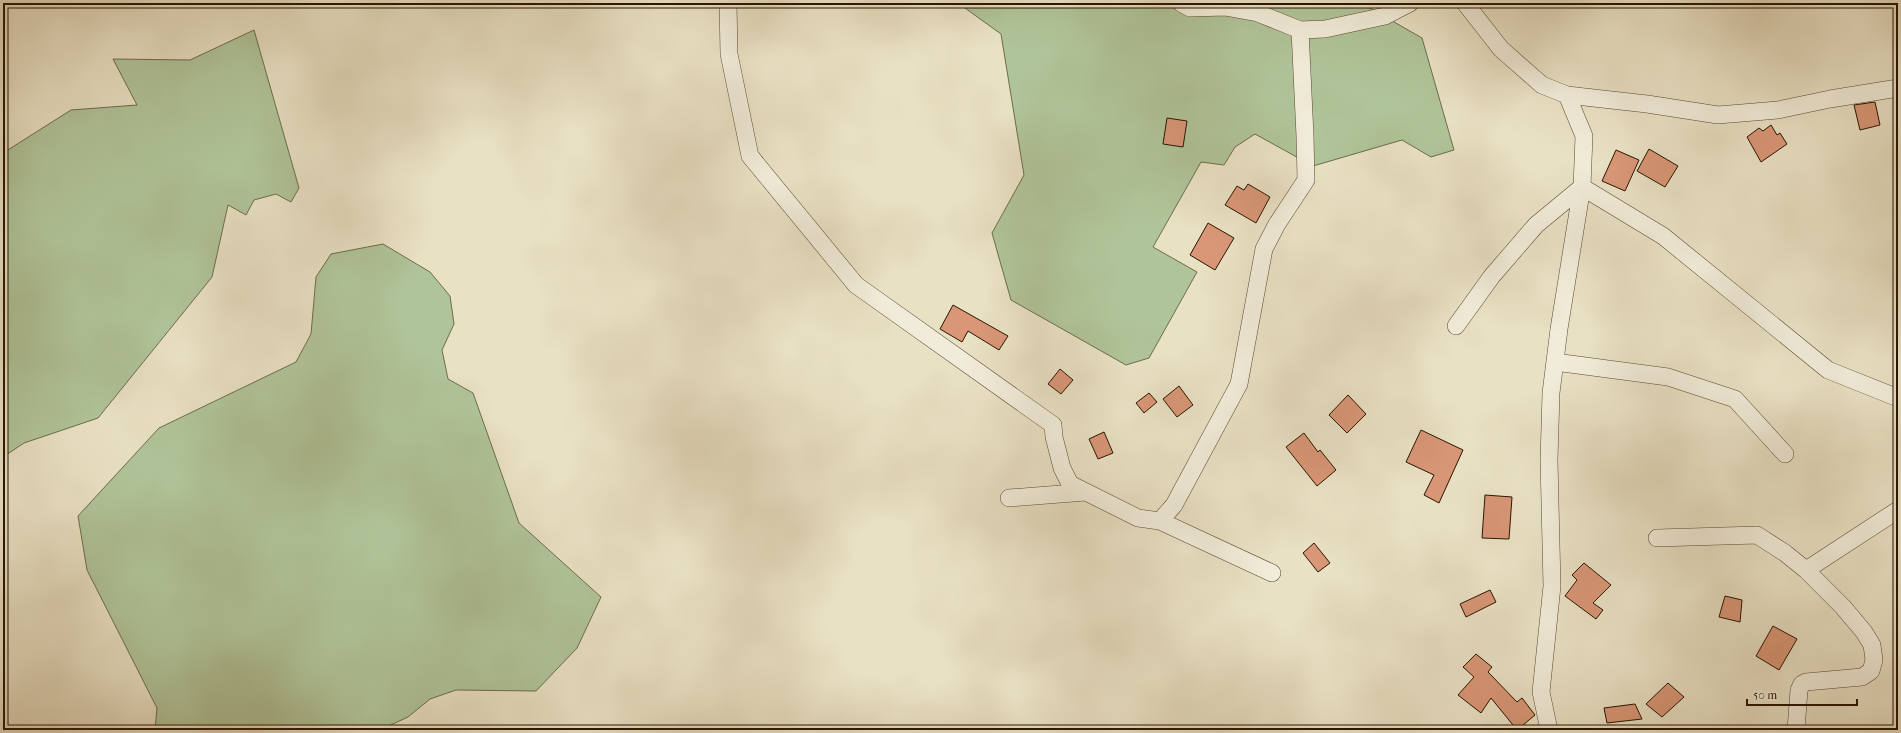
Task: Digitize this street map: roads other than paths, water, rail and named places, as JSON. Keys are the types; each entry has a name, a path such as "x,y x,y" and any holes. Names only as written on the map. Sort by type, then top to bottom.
{"street":[{"path":"728,3 729,54 750,156 856,285 1053,425 1054,437 1062,468 1070,484 1138,518 1160,520 1272,573"},
{"path":"1181,3 1190,8 1225,7 1258,13 1300,30 1325,29 1385,16 1410,3"},
{"path":"1465,3 1501,49 1542,85 1567,95 1647,104 1718,115 1778,110 1830,99 1898,88"},
{"path":"1160,520 1174,505 1238,384 1264,249 1277,224 1306,180 1300,30"},
{"path":"1549,730 1541,692 1552,586 1549,460 1551,394 1582,187 1584,136 1567,95"},
{"path":"1456,326 1492,276 1536,225 1582,187"},
{"path":"1582,187 1663,236 1828,370 1898,398"},
{"path":"1555,362 1668,377 1735,399 1785,454"},
{"path":"1009,498 1086,492"},
{"path":"1806,570 1898,510"},
{"path":"1657,538 1757,535 1785,553 1806,570 1843,607 1864,632 1872,645 1874,660 1871,671 1862,677 1806,682 1802,684 1799,690 1796,730"}]}
